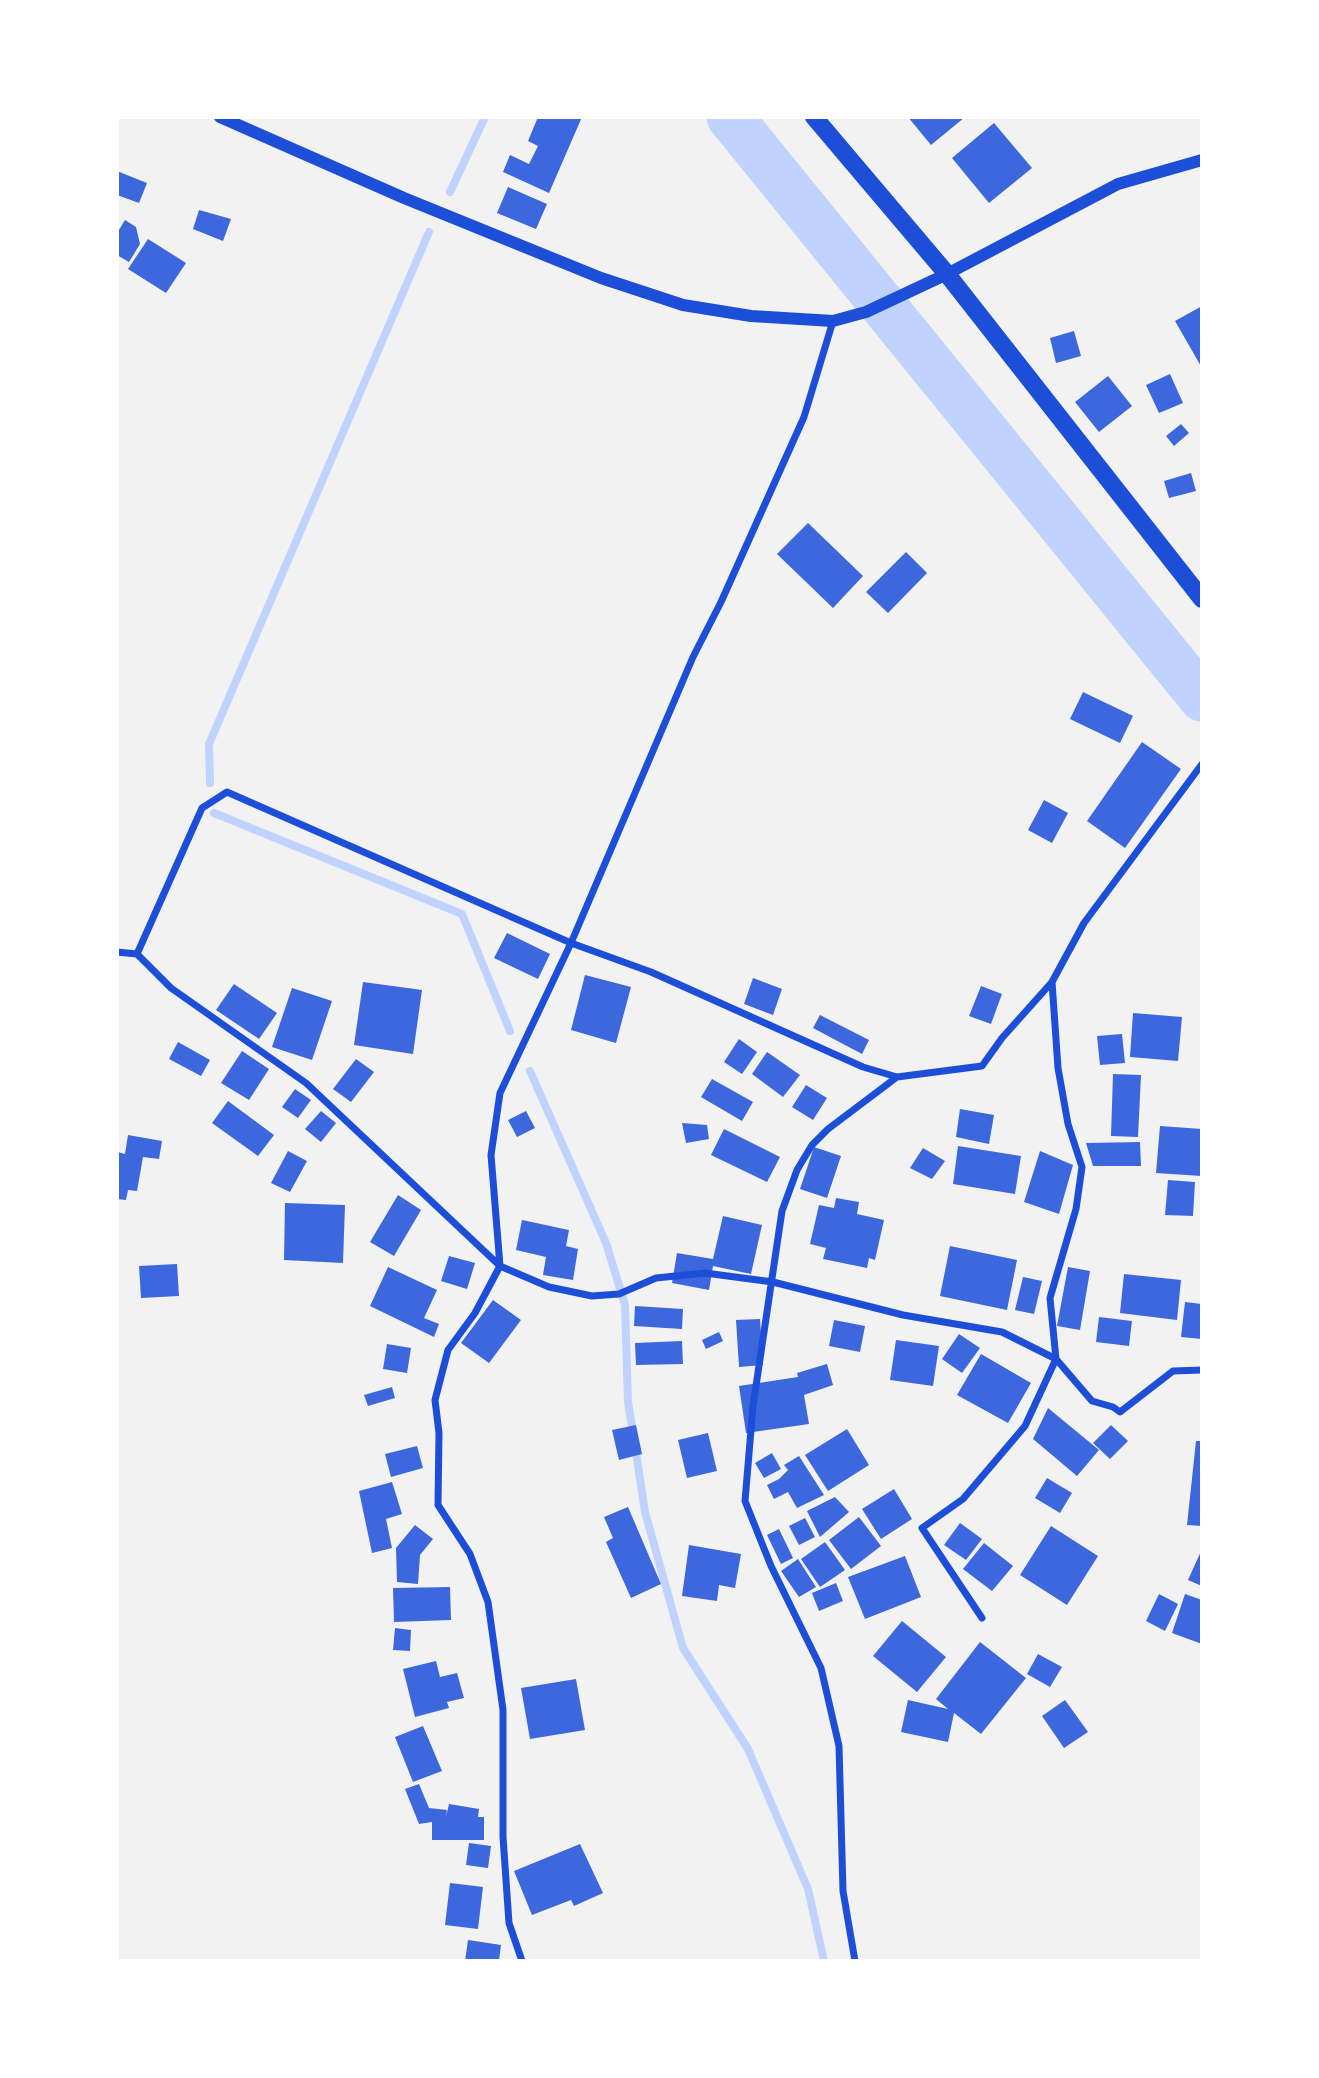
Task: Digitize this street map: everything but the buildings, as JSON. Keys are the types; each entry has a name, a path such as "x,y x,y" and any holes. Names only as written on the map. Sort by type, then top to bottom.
{"main road":[{"path":"814,117 947,274 1202,599"}],"street":[{"path":"220,117 404,198 601,278 683,305 751,316 833,321 866,312 947,274 1118,184 1202,160"},
{"path":"522,1961 509,1923 503,1837 503,1710 488,1602 470,1554 439,1505 439,1433 435,1400 448,1350 475,1313 500,1266 491,1155 500,1093 571,943 693,657 721,602 804,416 833,321"},
{"path":"137,954 202,808 227,792 571,943 650,972 863,1067 897,1077 982,1066 1002,1038 1052,982 1084,923 1202,764"},
{"path":"117,952 137,954 171,988 306,1083 500,1266 549,1287 592,1296 619,1294 656,1278 705,1273 773,1282 903,1315 1002,1332 1056,1359 1092,1401 1120,1412 1173,1371 1202,1370"},
{"path":"982,1618 922,1528 963,1499 1025,1426 1056,1359 1050,1298 1076,1209 1082,1167 1068,1124 1058,1068 1052,982"},
{"path":"855,1961 843,1891 839,1746 821,1668 771,1566 745,1501 753,1406 782,1211 797,1170 813,1145 828,1129 897,1077"}],"waterway":[{"path":"450,192 485,117"},
{"path":"730,117 1202,698"},
{"path":"210,783 209,744 429,232"},
{"path":"214,813 462,914 510,1031"},
{"path":"530,1071 606,1243 625,1305 628,1402 633,1433"},
{"path":"635,1446 645,1512 683,1648 748,1749 808,1889 824,1961"}]}
